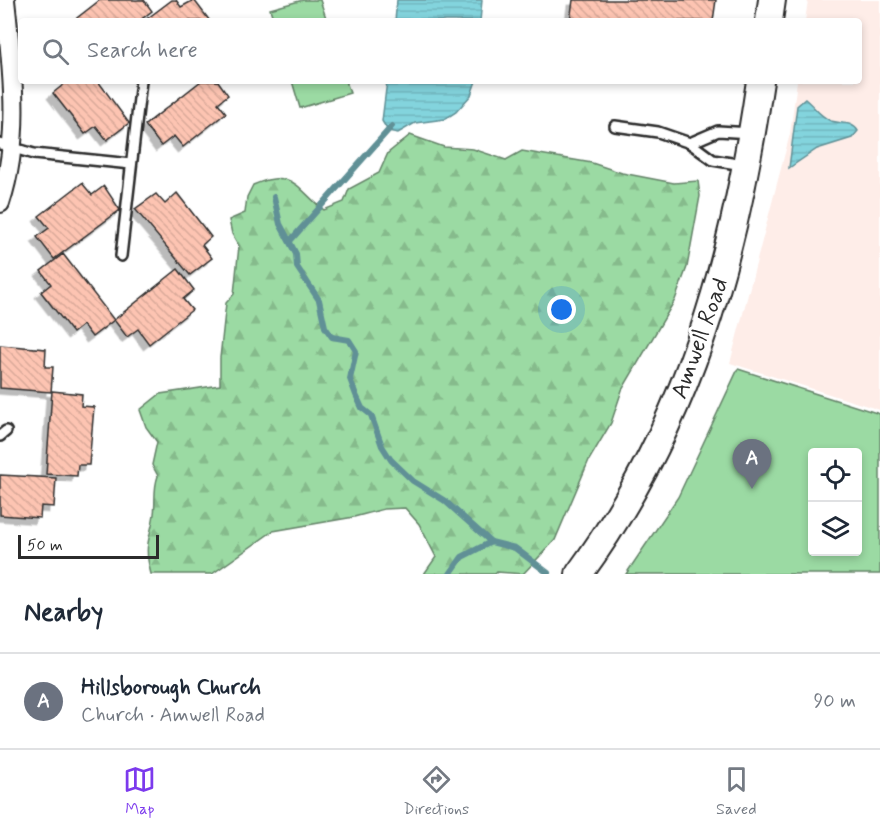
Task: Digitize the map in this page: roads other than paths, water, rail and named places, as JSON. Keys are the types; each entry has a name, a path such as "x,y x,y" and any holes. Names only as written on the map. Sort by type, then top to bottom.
{"main road":[{"path":"769,18 772,0"},
{"name":"Amwell Road","path":"579,574 647,461 681,393 720,284 747,166 760,84"}],"street":[{"path":"0,203 5,146 15,107 5,0"}],"lane":[{"path":"121,255 141,84"},
{"path":"615,126 658,132 690,143 714,160 747,166"},
{"path":"690,143 718,131 752,134"},
{"path":"5,146 36,154 131,164"}],"water":[{"path":"397,0 482,0 480,18 395,18"},
{"path":"387,84 475,84 471,95 456,112 445,119 415,123 398,133 388,131 382,121"},
{"path":"805,99 827,119 849,124 858,131 852,138 817,149 789,168 797,106"}],"waterway":[{"path":"290,241 392,126"},
{"path":"274,197 280,224 296,254 297,267 319,300 325,327 332,337 349,340 356,351 350,379 362,408 371,415 382,446 391,460 413,481 445,501 491,542"},
{"path":"450,574 462,557 491,542 515,548 548,573"}],"place":[{"name":"Hillsborough Church","path":"752,489"}]}
